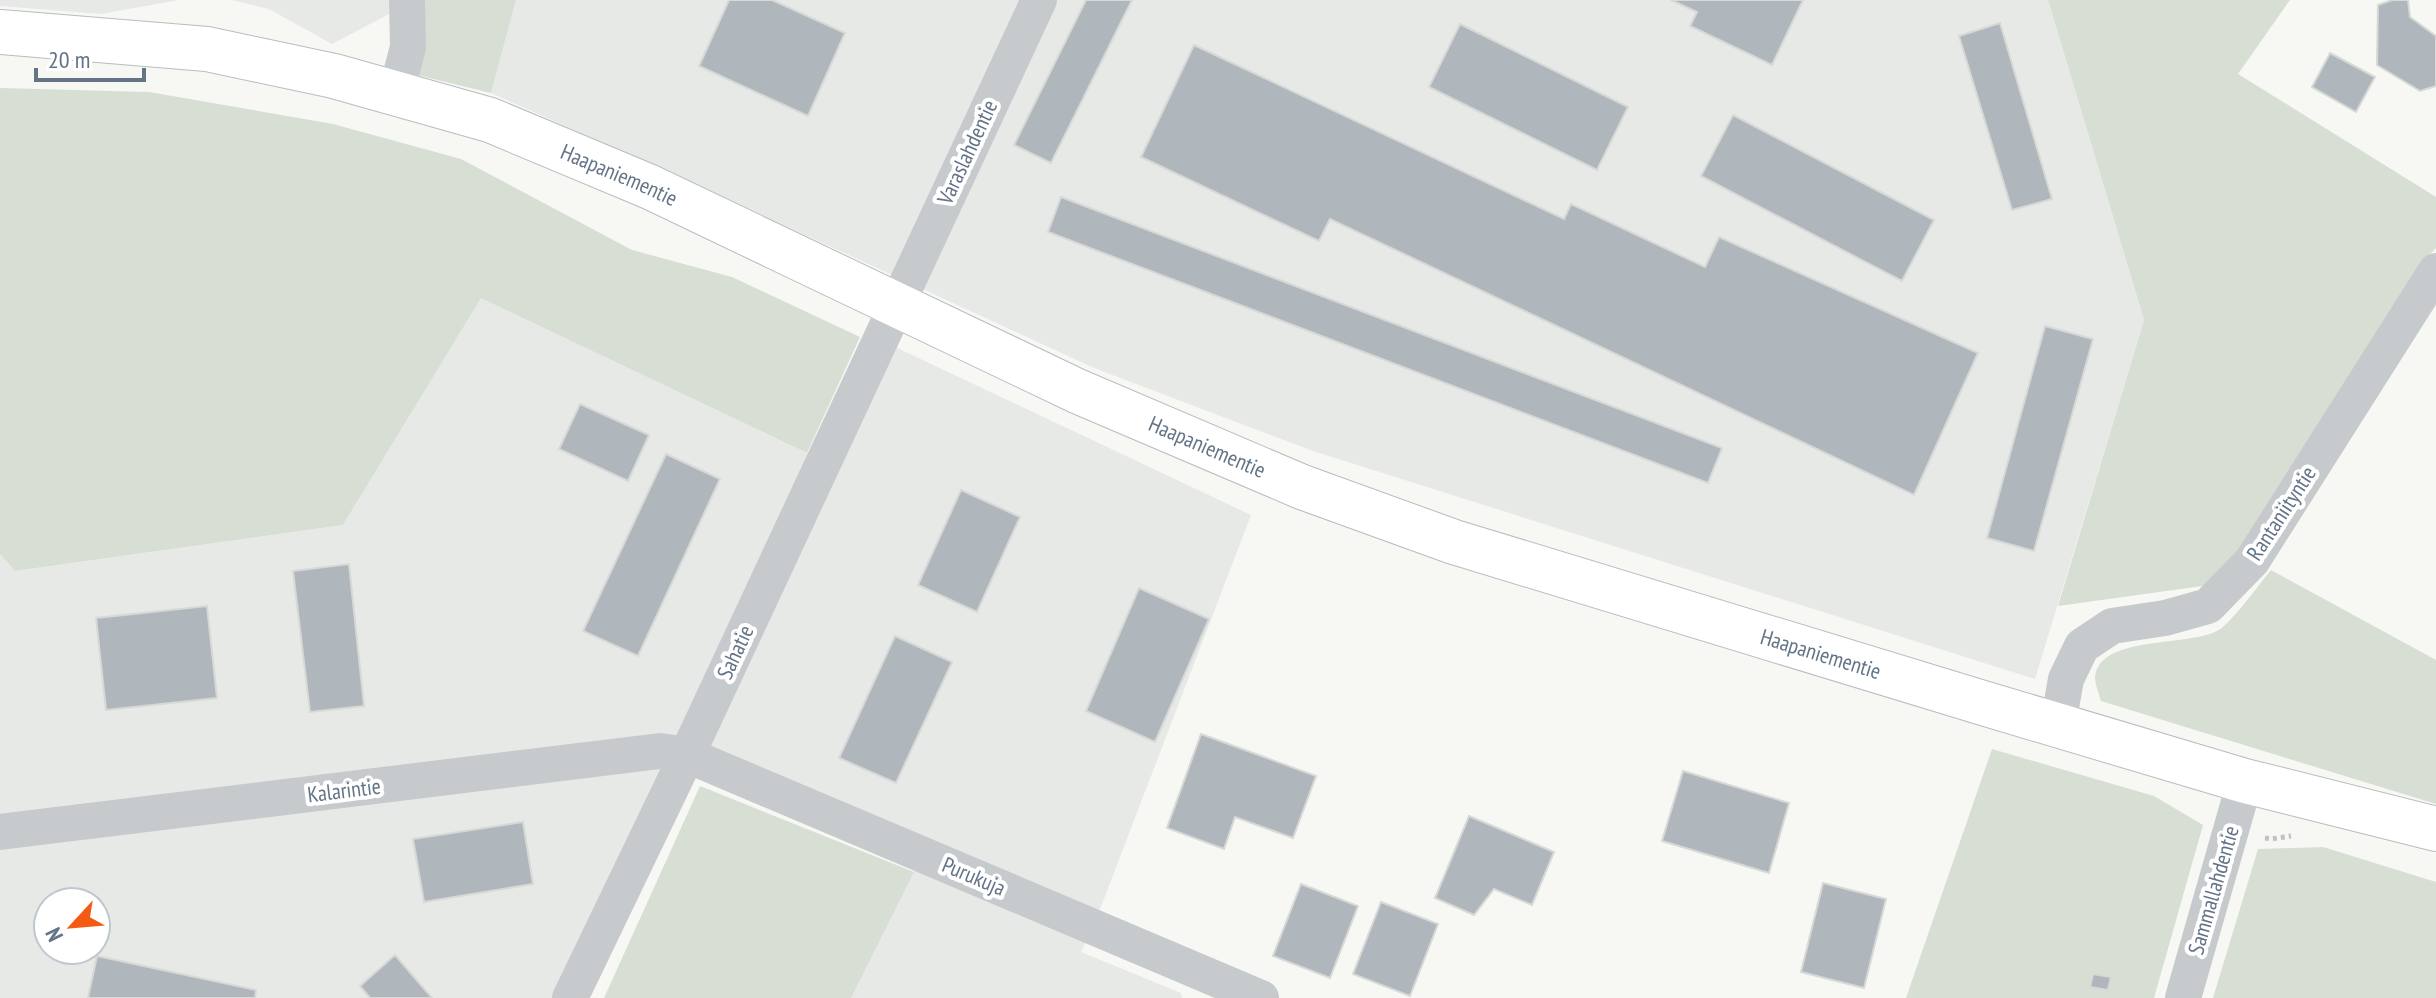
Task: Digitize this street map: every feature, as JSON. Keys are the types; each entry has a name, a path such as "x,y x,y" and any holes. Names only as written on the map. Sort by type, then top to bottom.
{"street":[{"path":"396,93 408,47 407,0"},
{"name":"Varaslahdentie","path":"897,304 1039,0"},
{"name":"Haapaniementie","path":"0,32 207,49 334,76 490,120 650,187 1077,391 1302,487 1454,542 2058,725 2245,781 2436,829"},
{"name":"Rantaniityntie","path":"2058,725 2066,679 2082,646 2112,626 2165,618 2208,606 2252,561 2436,271"},
{"name":"Sahatie","path":"570,998 897,304"},
{"name":"Kalarintie","path":"0,832 660,751 687,755"},
{"name":"Purukuja","path":"687,755 1261,998"},
{"name":"Sammallahdentie","path":"2183,998 2245,781"}],"shaded area":[{"path":"0,0 179,0 101,14 0,6"},
{"path":"232,0 391,0 393,12 332,44 269,9"},
{"path":"420,0 516,0 491,93 417,75"},
{"path":"516,0 2048,0 2144,320 2035,679 1313,451 1094,368 491,93"},
{"path":"2048,0 2290,0 2238,74 2436,197 2436,248 2422,262 2217,584 2058,606 2144,320"},
{"path":"0,88 149,92 333,124 461,159 632,250 732,277 860,337 807,453 481,298 343,525 15,571 0,554"},
{"path":"481,297 836,467 893,346 1251,515 1081,952 1181,993 1182,998 847,998 924,852 686,749 569,998 0,998 0,554 16,571 343,525"},
{"path":"2271,570 2436,660 2436,804 2101,701 2095,677 2100,664 2112,654 2146,644 2217,631"},
{"path":"1992,749 2154,796 2203,825 2154,998 1906,998"},
{"path":"700,786 914,872 851,998 604,998"},
{"path":"2323,847 2436,882 2436,998 2213,998 2258,849"}],"building":[{"path":"729,0 772,0 845,33 808,116 699,66"},
{"path":"1086,0 1132,0 1051,163 1014,145"},
{"path":"1671,0 1803,0 1772,65 1690,26 1697,12"},
{"path":"2392,0 2408,0 2410,17 2436,36 2436,86 2420,91 2377,65 2378,5"},
{"path":"2000,23 2052,199 2012,210 1959,36"},
{"path":"1460,24 1628,107 1597,170 1429,87"},
{"path":"1194,45 1564,219 1571,204 1705,267 1719,237 1978,353 1914,495 1330,219 1319,241 1141,157"},
{"path":"2330,53 2375,77 2356,112 2312,87"},
{"path":"1733,115 1934,220 1902,281 1701,176"},
{"path":"1061,197 1722,448 1708,483 1048,232"},
{"path":"2045,326 2093,339 2034,551 1987,538"},
{"path":"580,404 649,435 628,481 559,449"},
{"path":"666,454 720,479 638,656 583,631"},
{"path":"961,490 1020,517 977,612 918,585"},
{"path":"349,564 364,706 310,712 293,571"},
{"path":"1139,588 1209,619 1155,742 1086,711"},
{"path":"207,606 217,698 106,710 96,618"},
{"path":"895,636 952,662 896,783 839,758"},
{"path":"1201,734 1316,776 1293,838 1235,817 1224,849 1167,828"},
{"path":"1683,771 1789,803 1769,873 1662,841"},
{"path":"1469,816 1554,852 1532,905 1494,889 1474,915 1435,898"},
{"path":"523,822 533,884 424,902 413,839"},
{"path":"1823,883 1886,899 1864,988 1801,972"},
{"path":"1301,884 1358,906 1330,978 1273,956"},
{"path":"1381,902 1438,924 1410,996 1353,974"},
{"path":"395,955 432,998 370,998 360,986"},
{"path":"112,959 256,990 255,998 88,998 95,966 112,966"},
{"path":"2093,974 2111,977 2108,990 2090,987"}]}
